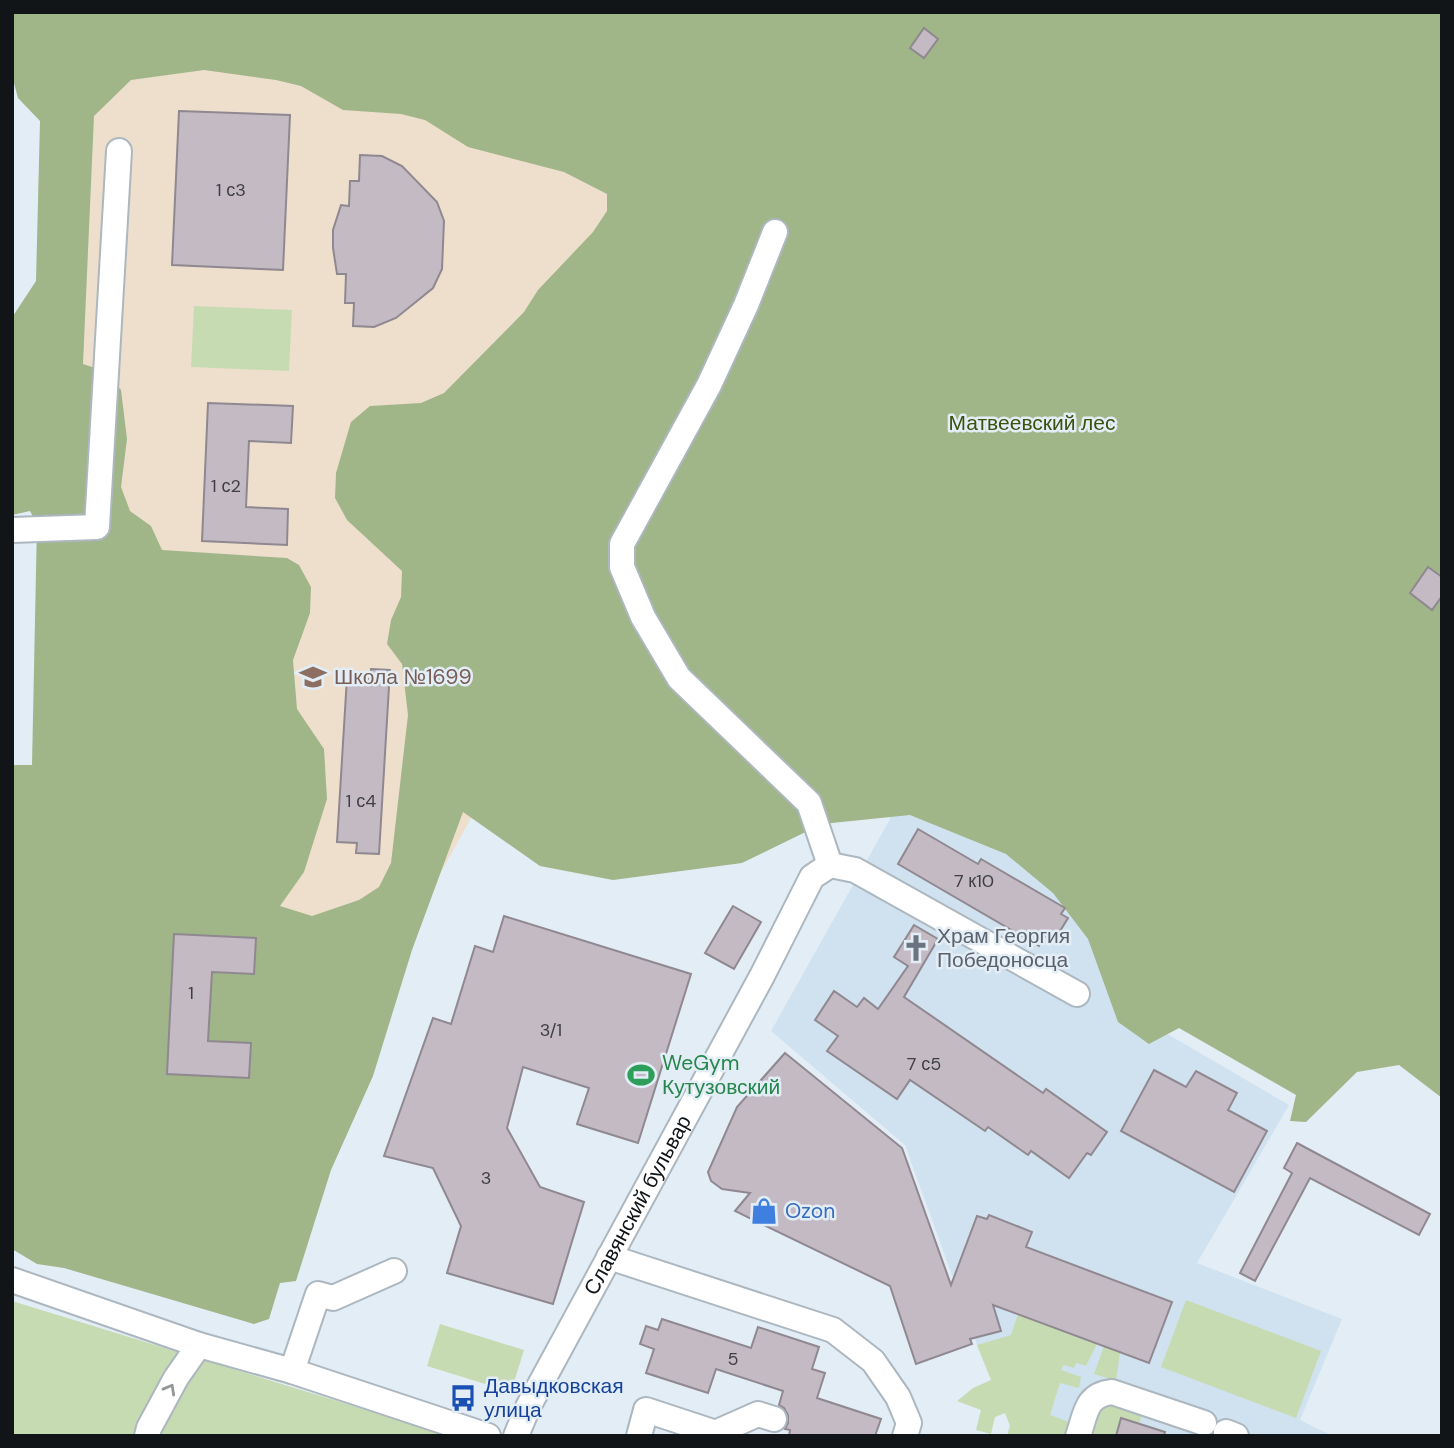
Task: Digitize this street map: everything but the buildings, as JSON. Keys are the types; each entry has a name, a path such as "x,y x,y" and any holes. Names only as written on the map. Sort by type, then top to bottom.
{"street":[{"path":"12,530 97,527 119,151"},
{"path":"775,232 746,305 709,384 621,544 622,567 643,617 679,678 809,803 830,865 855,870 1077,994"},
{"name":"Славянский бульвар","path":"516,1436 528,1407 813,877 830,865"},
{"path":"609,1257 833,1329 873,1361 898,1397 909,1423 905,1436"},
{"path":"292,1371 318,1294 333,1298 394,1271"},
{"path":"12,1280 199,1345 292,1371 488,1436"},
{"path":"147,1436 176,1378 199,1345"},
{"path":"1078,1436 1090,1402 1099,1393 1112,1392 1222,1431"},
{"path":"639,1436 646,1410 720,1434 758,1414 774,1419"}],"shaded area":[{"name":"Школа №1699","path":"93,12 613,175 618,502 483,797 298,1127 24,1184"},
{"path":"908,787 1098,898 1128,1011 1289,1105 1197,1263 1342,1319 1300,1420 1333,1436 1007,1436 1010,1425 977,1345 905,1145 771,1031"}],"green space":[{"name":"Матвеевский лес","path":"12,12 1442,12 1442,1098 1399,1065 1357,1072 1306,1122 1290,1121 1296,1095 1179,1028 1149,1044 1118,1022 1088,939 1053,893 1006,854 910,815 822,824 742,863 613,880 540,866 463,812 412,950 373,1076 331,1170 296,1281 280,1283 269,1319 254,1324 64,1268 37,1264 12,1249 12,765 32,765 37,524 30,511 12,515 13,316 36,281 40,121 18,98 12,76","holes":["204,70 301,86 343,110 401,114 425,120 468,147 564,172 607,194 607,211 593,232 538,290 524,312 444,393 421,403 370,406 351,422 336,473 335,498 347,520 402,571 401,597 391,620 387,644 402,664 408,715 391,863 379,887 359,900 312,916 280,906 304,872 327,799 324,749 297,709 293,660 310,613 311,587 299,565 287,558 162,550 151,526 130,511 121,487 127,439 121,390 104,371 83,364 94,116 131,80"]},
{"path":"194,306 292,310 289,371 191,367"},
{"path":"1186,1300 1321,1351 1296,1418 1161,1367"},
{"path":"12,1301 451,1436 12,1436"},
{"path":"1018,1314 1097,1344 1086,1366 1076,1363 1074,1368 1064,1365 1061,1370 1081,1377 1079,1388 1060,1383 1050,1415 1069,1422 1064,1436 1007,1436 1010,1426 1005,1413 995,1417 991,1434 976,1430 981,1410 957,1401 973,1388 991,1380 977,1345 1011,1335"},
{"path":"440,1324 524,1350 511,1392 427,1366"},
{"path":"1104,1346 1120,1353 1116,1381 1094,1374"},
{"path":"1119,1401 1144,1409 1139,1424 1121,1419 1116,1436 1086,1436 1102,1404"}],"place":[{"name":"Школа №1699","path":"313,677"},
{"name":"Храм Георгия Победоносца","path":"916,948"},
{"name":"WeGym Кутузовский","path":"641,1075"},
{"name":"Ozon","path":"764,1211"},
{"name":"Давыдковская улица","path":"463,1398"}]}
